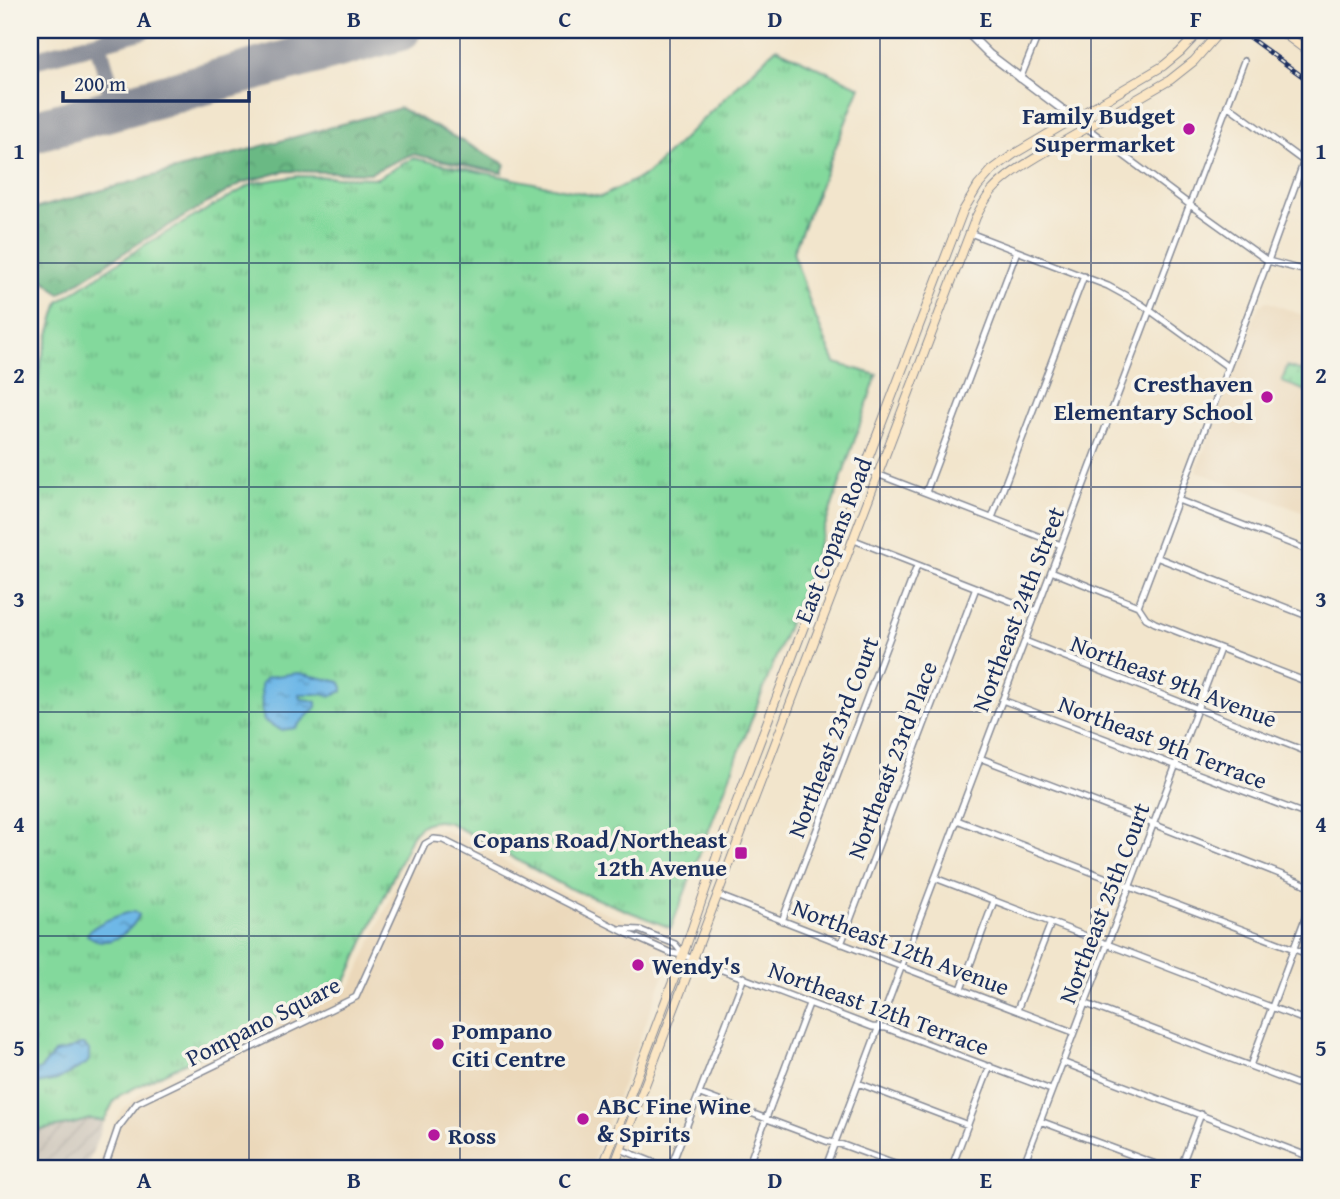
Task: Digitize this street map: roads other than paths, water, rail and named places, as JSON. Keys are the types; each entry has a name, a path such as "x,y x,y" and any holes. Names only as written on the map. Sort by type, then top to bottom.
{"main road":[{"name":"East Copans Road","path":"602,1169 683,955 724,835 962,211 992,170 1014,154 1163,66 1201,30"},
{"name":"East Copans Road","path":"614,1168 976,218 989,194 1002,181 1022,166 1170,80 1194,61 1221,30"},
{"path":"1279,30 1310,52"},
{"path":"616,1133 621,1150"},
{"path":"610,1150 614,1168"}],"street":[{"path":"965,30 1020,79 1268,261 1310,272"},
{"path":"1020,79 1040,30"},
{"name":"Northeast 24th Street","path":"825,1169 1244,61"},
{"path":"1227,105 1310,166"},
{"path":"1138,606 1304,161"},
{"path":"970,233 1118,290 1228,367"},
{"path":"926,492 1017,251"},
{"path":"992,518 1084,276"},
{"path":"864,469 1061,545"},
{"path":"1178,500 1310,551"},
{"path":"854,540 1036,611"},
{"path":"1156,558 1310,617"},
{"name":"Northeast 23rd Court","path":"782,921 917,566"},
{"path":"1051,571 1138,606 1146,618 1155,623 1310,683"},
{"name":"Northeast 23rd Place","path":"841,944 976,588"},
{"name":"Northeast 9th Avenue","path":"1025,641 1310,753"},
{"name":"Northeast 25th Court","path":"1022,1169 1220,649"},
{"name":"Northeast 9th Terrace","path":"1002,700 1310,816"},
{"path":"980,758 1310,886"},
{"path":"957,820 1310,955"},
{"name":"Pompano Square","path":"104,1169 118,1128 137,1103 356,996 425,844 433,839 443,840 620,929 640,930 675,944 683,955 694,959"},
{"path":"935,878 1310,1021"},
{"name":"Northeast 12th Avenue","path":"717,895 1073,1031"},
{"path":"961,989 995,901"},
{"path":"1250,1066 1310,905"},
{"path":"1017,1010 1051,923"},
{"name":"Northeast 12th Terrace","path":"694,959 809,1004 878,1028 886,1028 1051,1090"},
{"path":"621,1150 670,1169 744,977"},
{"path":"1084,1003 1310,1089"},
{"path":"747,1169 809,1004"},
{"path":"1062,1062 1310,1157"},
{"path":"951,1169 990,1066"},
{"path":"858,1083 968,1125"},
{"path":"700,1094 908,1169"},
{"path":"1180,1169 1200,1114"},
{"path":"1040,1121 1169,1169"}],"water":[{"path":"298,673 340,682 343,691 331,696 299,694 301,699 316,702 316,707 295,728 281,730 264,721 261,684 268,677"},
{"path":"135,911 139,915 136,920 116,938 103,941 87,935 101,923"},
{"path":"80,1045 89,1050 86,1064 57,1080 30,1085 30,1073 41,1069 54,1053"}],"railway":[{"path":"1239,30 1310,82"}],"place":[{"name":"Family Budget Supermarket","path":"1189,129"},
{"name":"Cresthaven Elementary School","path":"1267,397"},
{"name":"Copans Road/Northeast 12th Avenue","path":"741,853"},
{"name":"Wendy's","path":"638,965"},
{"name":"Pompano Citi Centre","path":"438,1044"},
{"name":"ABC Fine Wine & Spirits","path":"583,1119"},
{"name":"Ross","path":"434,1135"}]}
